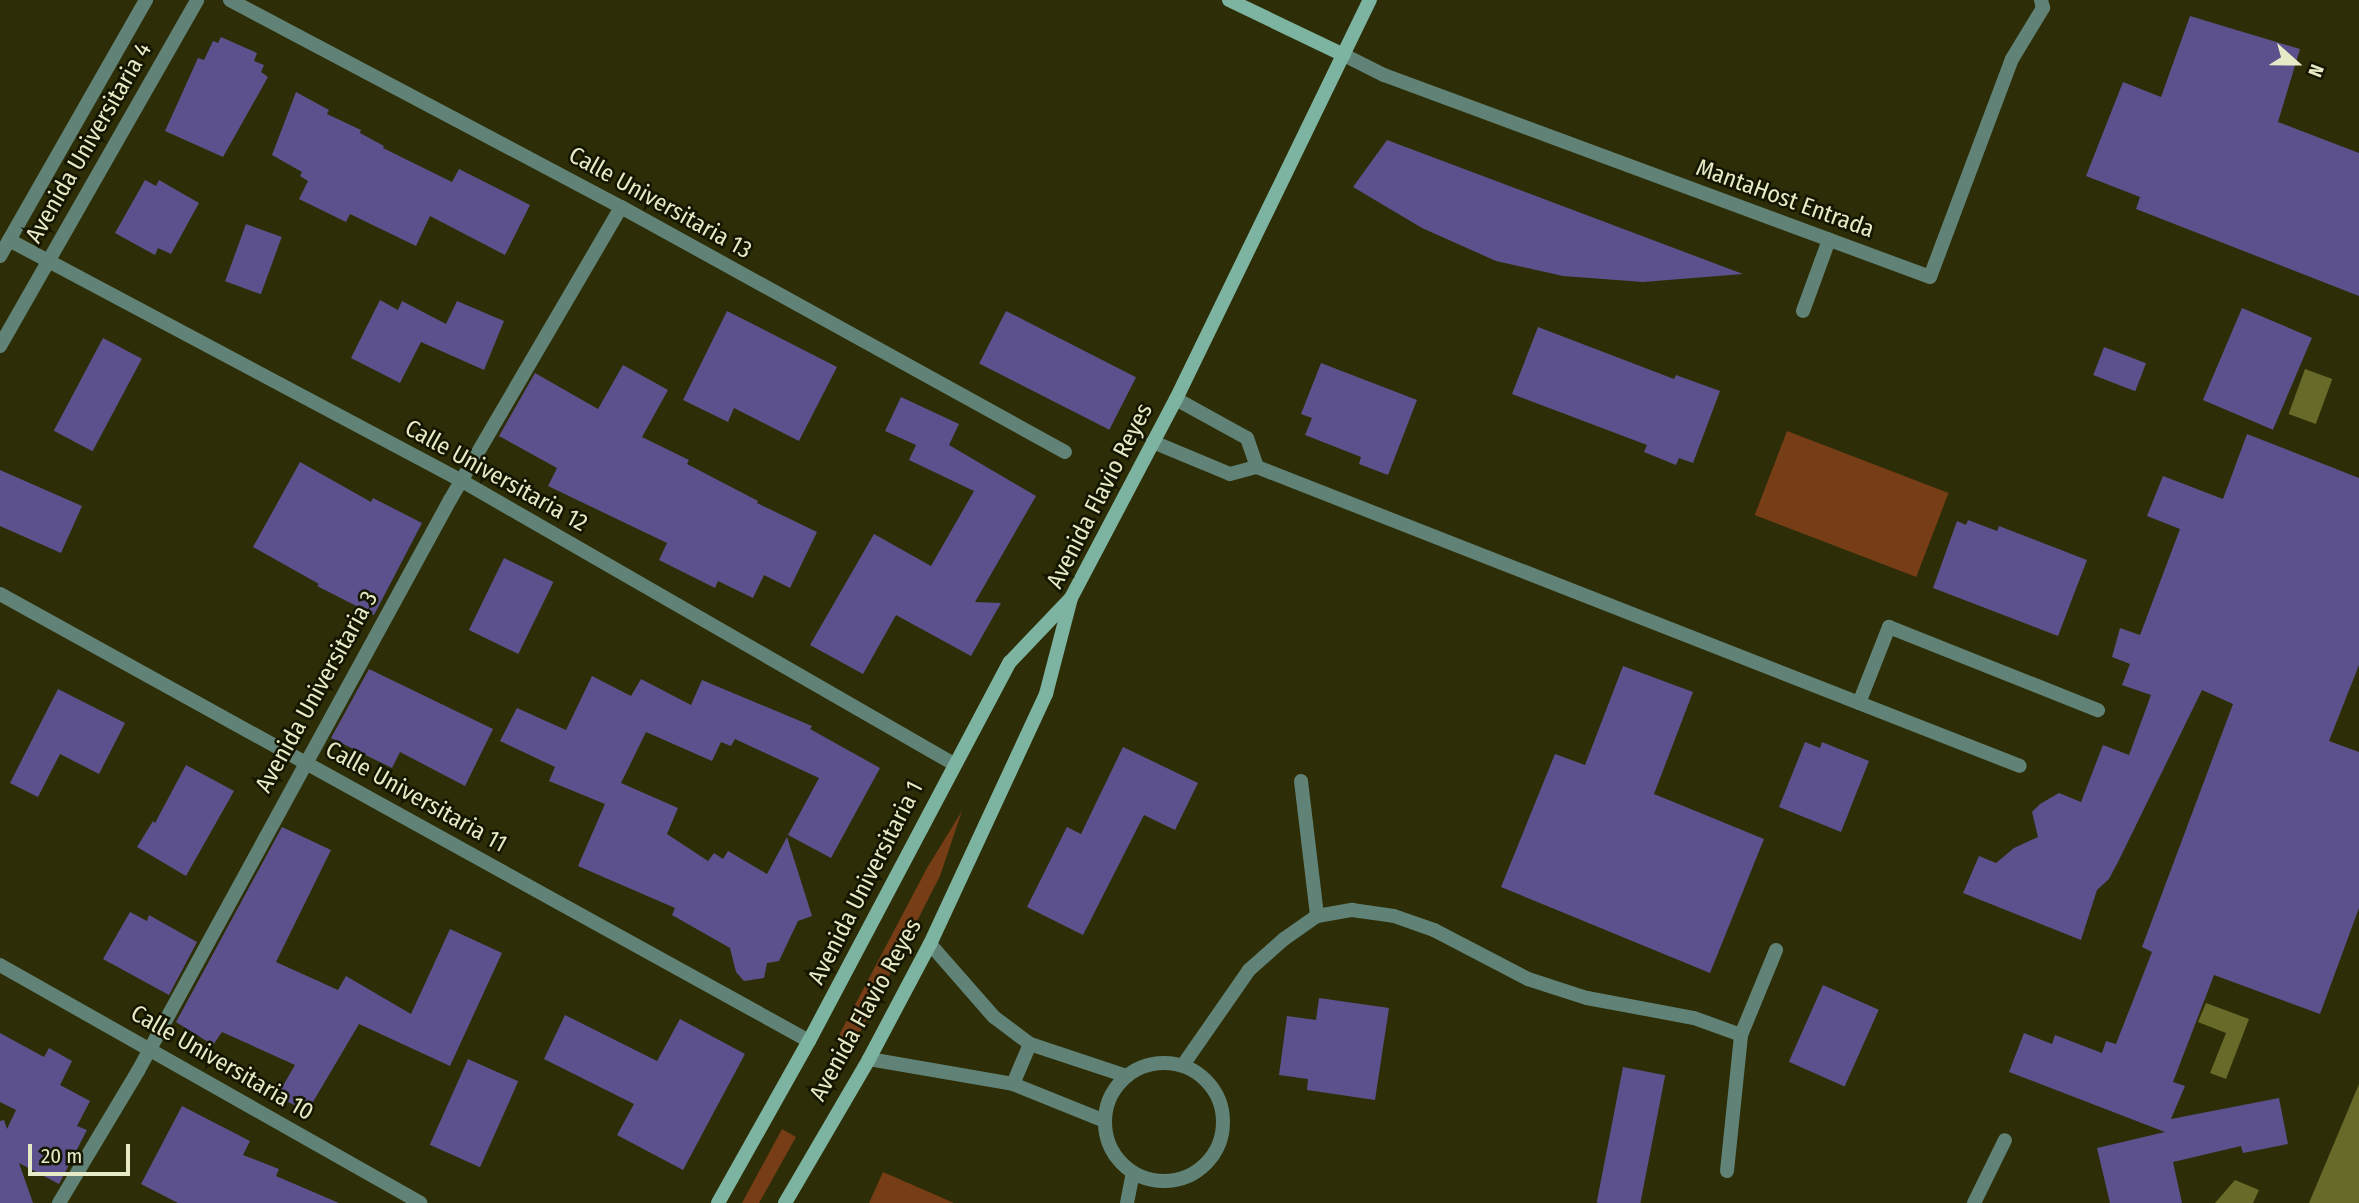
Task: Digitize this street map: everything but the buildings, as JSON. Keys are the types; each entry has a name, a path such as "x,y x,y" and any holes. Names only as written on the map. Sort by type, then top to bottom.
{"main road":[{"path":"1229,0 1344,55"},
{"name":"Avenida Flavio Reyes","path":"785,1203 869,1059 930,944 1046,694 1071,598 1175,399 1370,0"},
{"name":"Avenida Universitaria 1","path":"718,1203 809,1041 1010,662 1071,598"}],"street":[{"name":"Avenida Universitaria 4","path":"0,256 146,0"},
{"name":"Avenida Universitaria 4","path":"0,345 197,0"},
{"name":"Calle Universitaria 13","path":"230,0 621,207 1065,452"},
{"name":"MantaHost Entrada","path":"1344,55 1384,75 1930,277 2012,59 2043,8 2041,0"},
{"name":"Avenida Universitaria 3","path":"59,1203 149,1048 462,481 621,207"},
{"name":"Calle Universitaria 12","path":"9,240 462,481 954,764"},
{"path":"1803,311 1829,240"},
{"path":"1175,399 1247,438 1257,467"},
{"path":"1153,442 1230,474 1257,467 2020,766"},
{"name":"Calle Universitaria 11","path":"0,594 809,1041"},
{"path":"1859,703 1889,627 2098,710"},
{"path":"1301,781 1317,916"},
{"path":"1182,1065 1249,970 1284,939 1317,916 1352,910 1394,916 1434,930 1528,979 1587,998 1694,1018 1741,1035"},
{"path":"930,944 994,1017 1030,1044 1127,1076"},
{"path":"1727,1171 1741,1035 1776,950"},
{"name":"Calle Universitaria 10","path":"0,965 420,1203"},
{"path":"1013,1084 1030,1044"},
{"path":"869,1059 1013,1084 1105,1121"},
{"path":"1153,1064 1182,1065 1206,1080 1216,1093 1223,1127 1219,1144 1204,1165 1183,1178 1149,1180 1133,1173 1115,1156 1105,1133 1105,1121 1115,1088 1127,1076 1153,1064"},
{"path":"1974,1203 2006,1140"},
{"path":"1127,1203 1133,1173"}],"shaded area":[{"path":"2305,369 2332,379 2316,424 2289,414"},
{"path":"1787,431 1949,493 1916,577 1755,515"},
{"path":"962,811 940,876 851,1050 836,1041 927,868"},
{"path":"2206,1003 2249,1019 2226,1079 2210,1073 2226,1033 2198,1022"},
{"path":"2359,1084 2359,1203 2309,1203"},
{"path":"782,1129 796,1137 759,1203 742,1203"},
{"path":"883,1172 954,1203 869,1203"},
{"path":"2235,1180 2259,1190 2253,1203 2215,1203"}]}
